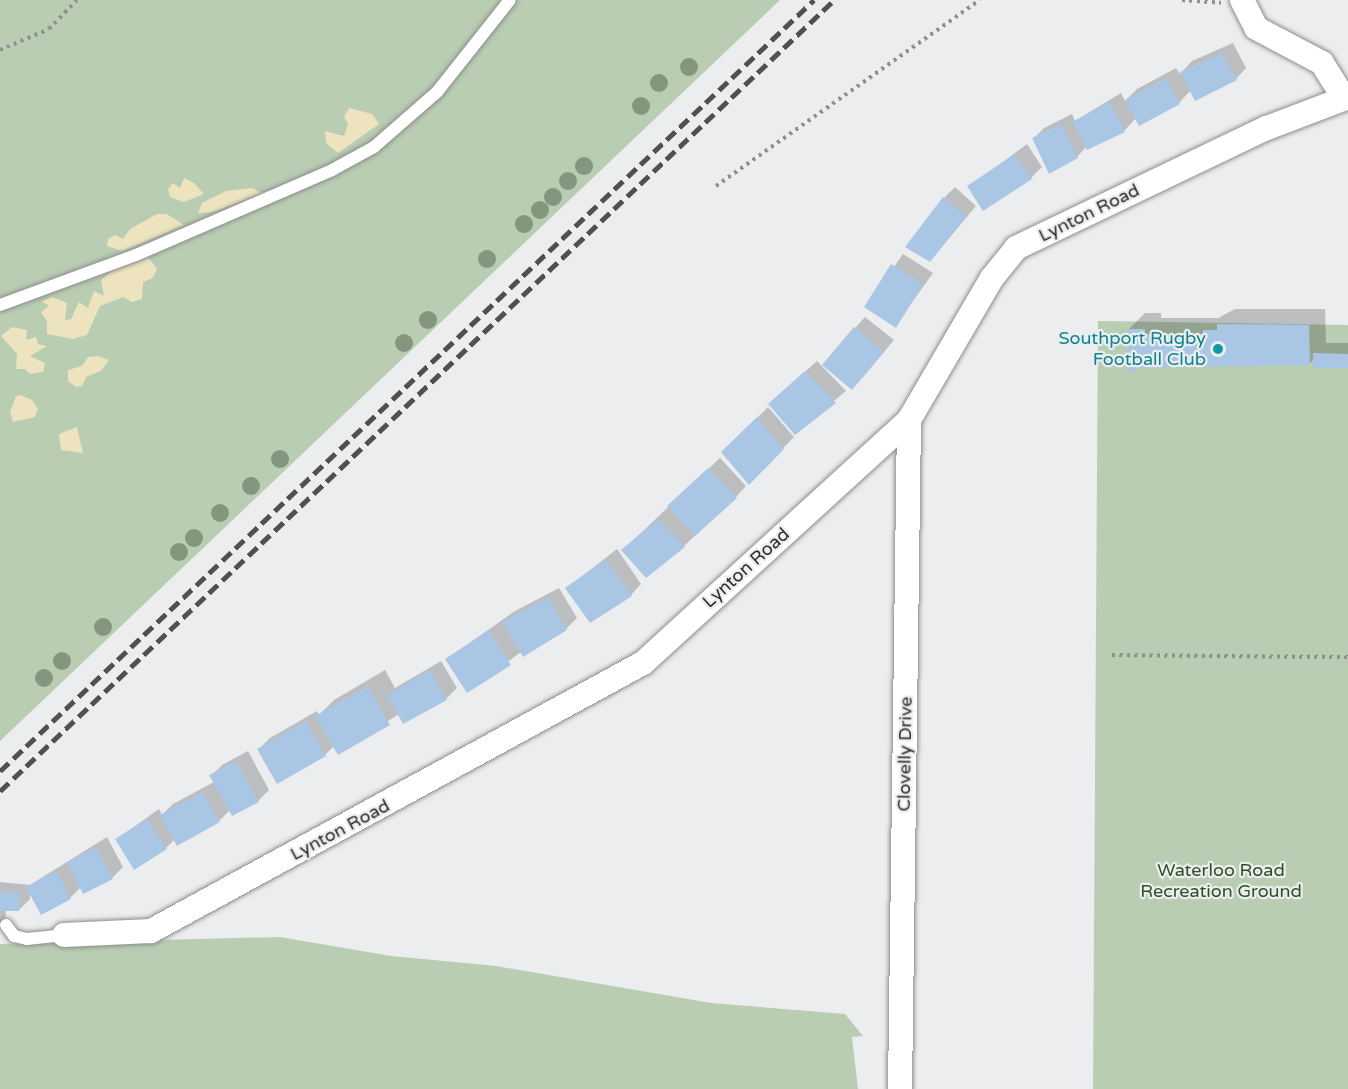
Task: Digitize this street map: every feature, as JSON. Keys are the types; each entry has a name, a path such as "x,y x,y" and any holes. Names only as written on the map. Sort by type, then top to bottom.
{"street":[{"path":"1242,2 1256,28 1322,63 1346,97"},
{"name":"Lynton Road","path":"64,935 151,931 634,669 909,420 992,278 1016,248 1267,128 1346,97"},
{"name":"Clovelly Drive","path":"900,1089 909,420"}],"lane":[{"path":"0,305 136,255 332,170 374,147 437,92 510,0"},
{"path":"6,925 14,936 27,939 64,935"}],"path":[{"path":"0,50 49,29 77,0"},
{"path":"716,186 980,0"},
{"path":"1182,0 1242,2"},
{"path":"1113,655 1348,657"}],"green space":[{"path":"0,0 780,0 0,741"},
{"name":"Waterloo Road Recreation Ground","path":"1098,321 1348,325 1348,1089 1093,1089"},
{"path":"280,937 391,956 496,966 711,1003 845,1014 863,1036 852,1037 858,1089 0,1089 0,944"}],"sand":[{"path":"349,108 372,114 379,124 338,153 326,143 325,131 344,136 348,124 344,117"},
{"path":"184,178 194,183 204,194 184,202 170,197 168,189 173,183 180,188"},
{"path":"252,188 262,193 213,212 198,213 202,203 226,191"},
{"path":"157,214 167,214 184,225 122,251 107,246 108,239 115,235 123,239 130,229"},
{"path":"149,258 157,269 153,278 143,282 142,299 132,302 123,297 100,306 87,335 73,339 47,334 47,321 41,313 49,305 41,302 52,297 67,303 65,320 71,319 79,302 88,308 94,291 104,296 101,280 112,271"},
{"path":"12,327 27,330 26,340 36,337 38,344 47,346 30,356 45,363 43,372 30,374 25,369 16,369 17,354 1,336"},
{"path":"98,356 109,360 101,371 86,377 82,386 76,387 68,381 68,370 82,366 88,357"},
{"path":"20,395 32,400 38,409 35,417 13,422 10,412 16,396"},
{"path":"77,427 83,453 61,450 59,434"}],"building":[{"path":"1222,53 1237,80 1195,101 1180,72"},
{"path":"1165,78 1180,104 1139,126 1125,100"},
{"path":"1110,102 1125,132 1087,150 1072,122"},
{"path":"1061,124 1078,158 1049,174 1032,138"},
{"path":"1015,154 1032,179 983,211 967,186"},
{"path":"943,197 966,217 930,262 905,247"},
{"path":"891,264 923,284 896,328 864,307"},
{"name":"Southport Rugby Football Club","path":"1217,324 1309,325 1310,365 1136,368 1136,371 1127,371 1127,329 1145,329 1145,334 1203,334 1203,330 1217,330"},
{"path":"854,327 884,352 852,390 822,365"},
{"path":"1313,353 1348,354 1348,368 1313,368"},
{"path":"805,371 836,403 795,435 768,404"},
{"path":"757,417 784,449 749,485 721,452"},
{"path":"708,468 737,498 695,536 667,506"},
{"path":"658,519 685,547 646,578 621,550"},
{"path":"606,559 632,596 590,623 565,588"},
{"path":"548,597 567,630 523,657 502,622"},
{"path":"489,630 511,665 467,693 445,659"},
{"path":"430,670 447,700 403,724 387,695"},
{"path":"368,686 390,725 338,755 315,716"},
{"path":"306,721 326,756 277,784 257,749"},
{"path":"236,761 259,802 232,816 209,775"},
{"path":"202,792 220,822 177,846 160,815"},
{"path":"147,819 167,849 134,870 115,839"},
{"path":"96,847 113,879 83,894 67,862"},
{"path":"56,871 71,899 41,915 26,887"},
{"path":"0,892 20,893 19,911 0,911"}],"railway":[{"path":"0,771 814,0"},
{"path":"0,791 834,0"}],"place":[{"name":"Southport Rugby Football Club","path":"1218,349"}]}
